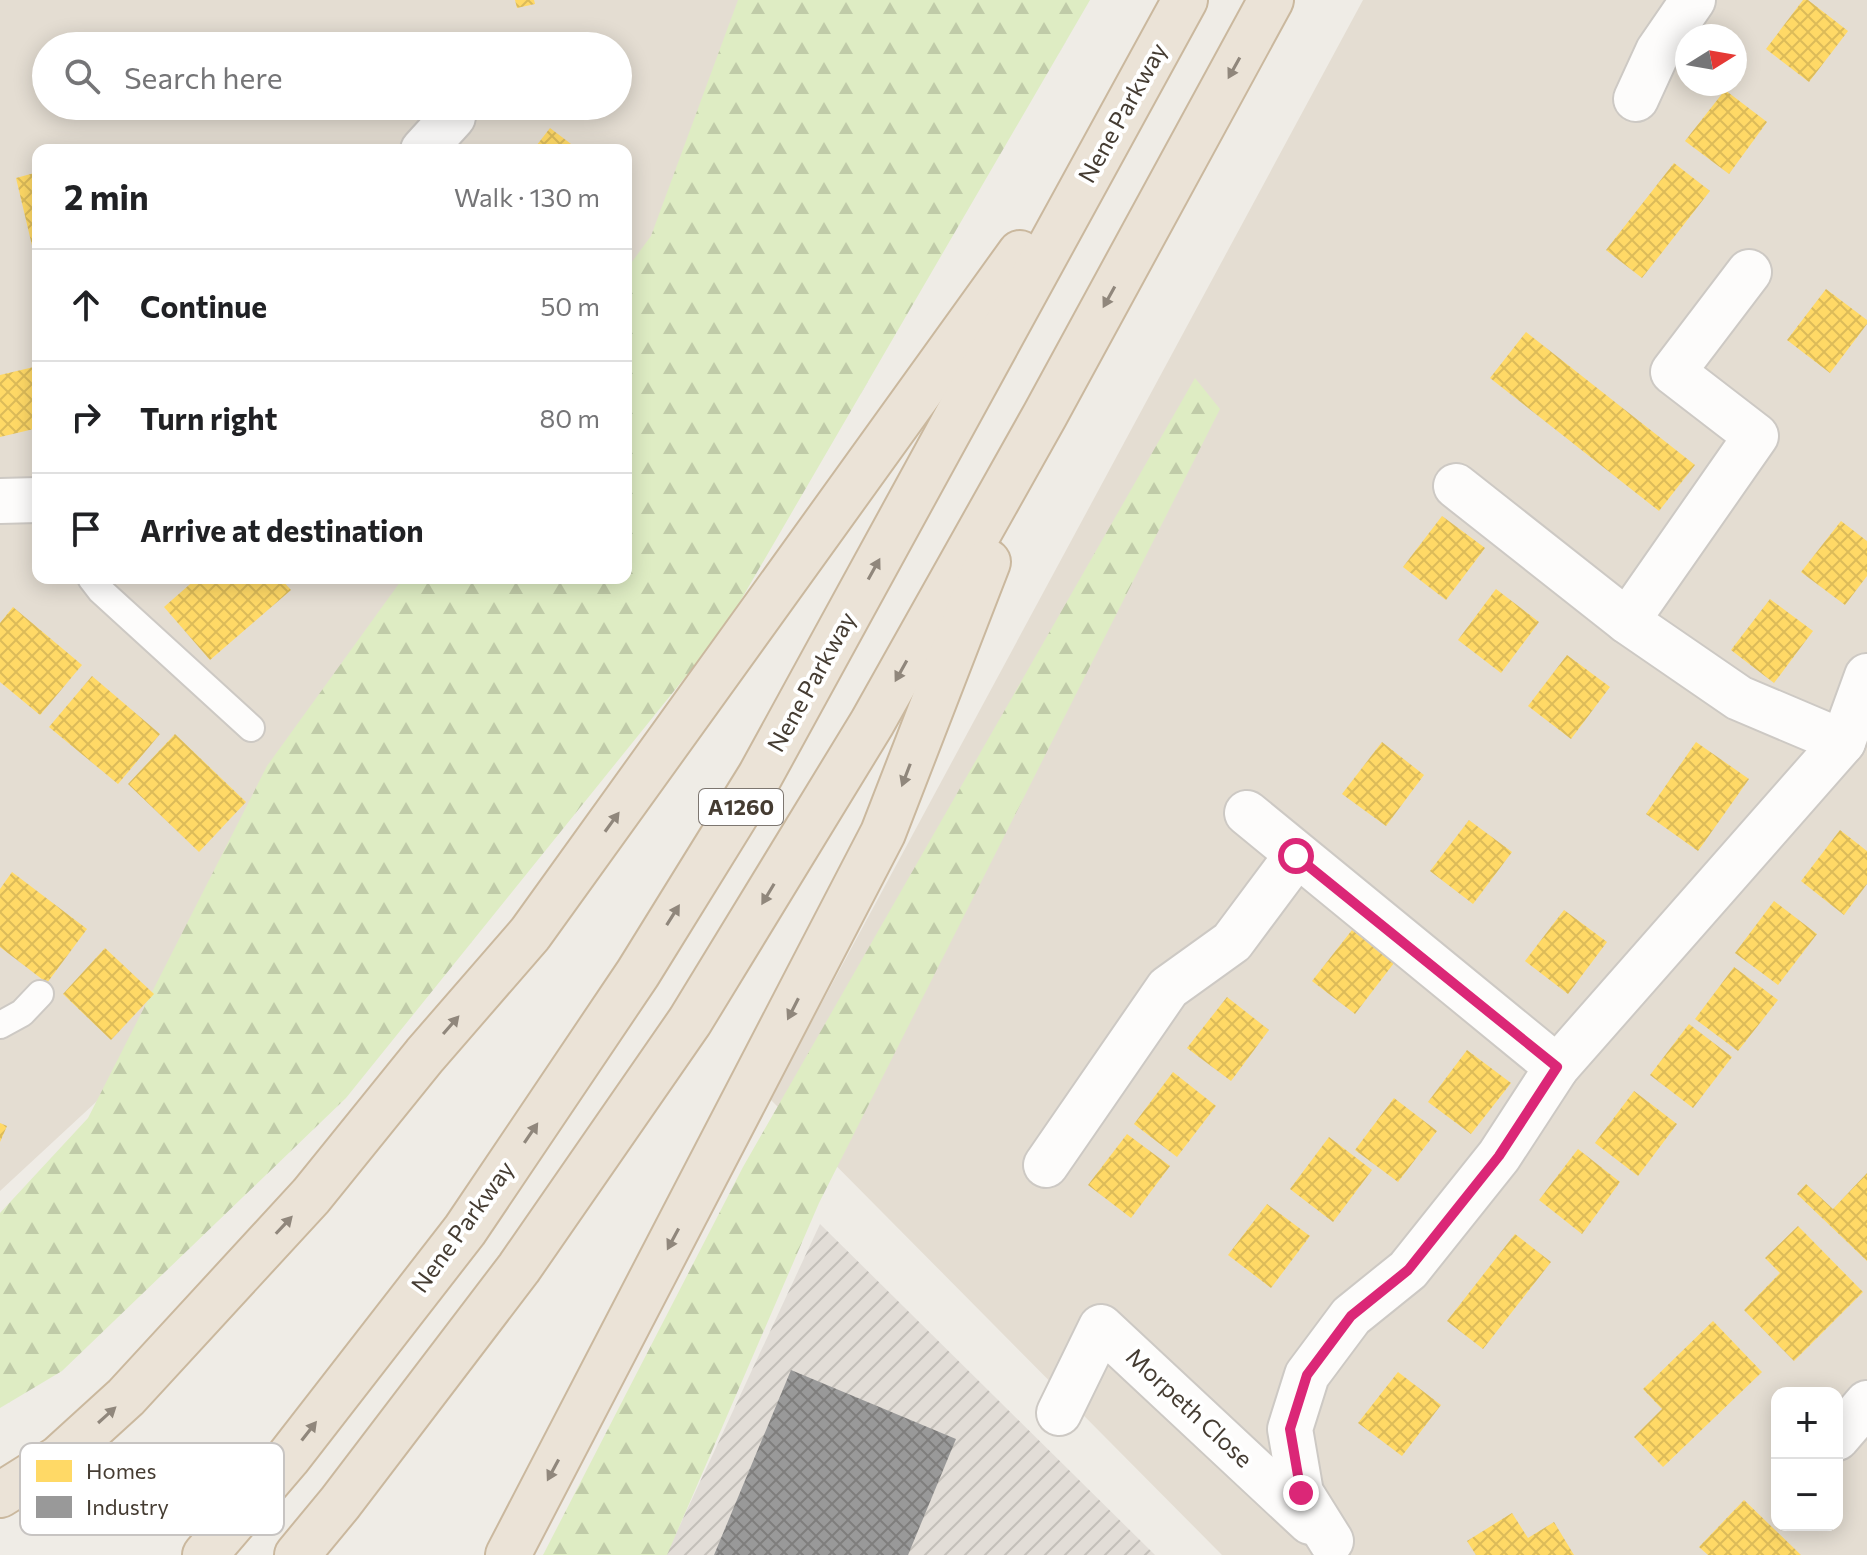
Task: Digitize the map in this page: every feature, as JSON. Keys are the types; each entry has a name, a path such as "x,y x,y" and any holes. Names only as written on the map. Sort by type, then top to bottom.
{"highway":[{"name":"Nene Parkway","path":"284,1463 465,1230 638,973 767,762 1185,0"},
{"name":"A1260","path":"297,1555 519,1268 690,1021 872,723 1045,415 1271,0"},
{"path":"75,1443 126,1397 311,1196 425,1055 530,934 1126,105"},
{"path":"508,1555 883,833 1045,415"},
{"path":"0,1495 20,1482"},
{"name":"Nene Parkway","path":"205,1555 222,1535"}],"street":[{"path":"1636,99 1658,51 1693,0"},
{"path":"428,144 450,120"},
{"path":"1627,621 1756,436 1673,372 1749,272"},
{"path":"1456,486 1627,621 1739,698 1843,742"},
{"path":"0,501 32,500"},
{"path":"1338,1548 1301,1493 1290,1429 1307,1375 1351,1316 1408,1270 1499,1156 1557,1067 1843,742 1867,676"},
{"path":"1247,813 1557,1067"},
{"path":"1046,1165 1168,988 1232,942 1296,856"},
{"name":"Morpeth Close","path":"1059,1413 1101,1327 1338,1548"},
{"path":"1843,1431 1867,1403"}],"lane":[{"path":"96,584 251,728"},
{"path":"0,1025 22,1013 40,994"}],"shaded area":[{"path":"0,0 980,0 654,585 0,1191"},
{"path":"1363,0 1867,0 1867,1555 1222,1555 770,1099"},
{"path":"820,1224 1155,1555 666,1555"}],"green space":[{"path":"738,0 1090,0 724,629 346,1098 62,1371 0,1408 0,1213 88,1118 267,766 399,584 632,584 632,262 651,236"},
{"path":"1195,378 1220,409 819,1203 667,1555 543,1555 743,1167"}],"building: Homes":[{"path":"515,0 534,0 535,4 517,8"},
{"path":"1803,0 1808,0 1848,31 1809,82 1766,49"},
{"path":"1720,96 1733,96 1767,122 1729,174 1685,141"},
{"path":"550,128 571,144 538,144"},
{"path":"1674,163 1710,191 1642,278 1606,250"},
{"path":"32,174 32,245 16,178"},
{"path":"1826,289 1867,320 1830,373 1787,340"},
{"path":"1526,332 1695,465 1659,511 1490,378"},
{"path":"32,367 32,429 0,437 0,375"},
{"path":"1442,516 1485,548 1446,600 1403,567"},
{"path":"1841,521 1867,541 1867,576 1845,605 1801,572"},
{"path":"190,584 286,584 291,590 210,660 164,607"},
{"path":"1496,589 1539,622 1501,673 1458,640"},
{"path":"1770,599 1813,631 1774,683 1731,650"},
{"path":"13,607 82,665 40,715 0,682 0,623"},
{"path":"1567,655 1610,687 1571,739 1528,706"},
{"path":"92,676 160,734 118,784 49,727"},
{"path":"175,734 246,802 199,852 128,784"},
{"path":"1382,742 1424,775 1386,826 1342,794"},
{"path":"1696,742 1749,779 1698,851 1646,814"},
{"path":"1469,820 1512,852 1473,904 1430,871"},
{"path":"1840,830 1867,851 1867,884 1844,915 1801,881"},
{"path":"12,872 87,929 47,983 0,947 0,889"},
{"path":"1774,901 1817,934 1778,985 1735,953"},
{"path":"1564,910 1607,942 1568,994 1525,961"},
{"path":"1352,930 1394,963 1355,1014 1312,981"},
{"path":"105,948 154,994 111,1040 63,994"},
{"path":"1734,967 1778,1000 1738,1051 1695,1019"},
{"path":"1227,997 1269,1030 1231,1081 1187,1048"},
{"path":"1689,1024 1732,1057 1693,1108 1650,1075"},
{"path":"1467,1050 1511,1083 1471,1134 1428,1102"},
{"path":"1173,1072 1216,1106 1177,1157 1134,1124"},
{"path":"1634,1091 1677,1124 1638,1176 1595,1143"},
{"path":"1394,1098 1437,1131 1398,1182 1355,1150"},
{"path":"0,1123 7,1126 0,1142"},
{"path":"1127,1134 1170,1166 1131,1218 1088,1185"},
{"path":"1329,1137 1372,1170 1333,1222 1290,1189"},
{"path":"1578,1149 1620,1182 1582,1234 1539,1200"},
{"path":"1867,1173 1867,1261 1797,1194 1806,1184 1833,1209"},
{"path":"1267,1204 1310,1236 1271,1288 1228,1255"},
{"path":"1798,1226 1863,1292 1794,1361 1744,1310 1780,1273 1765,1258"},
{"path":"1515,1234 1551,1262 1483,1349 1447,1321"},
{"path":"1713,1321 1762,1372 1663,1467 1634,1437 1662,1409 1643,1389"},
{"path":"1398,1372 1441,1405 1402,1456 1358,1423"},
{"path":"1744,1500 1771,1526 1771,1531 1776,1531 1801,1555 1708,1555 1699,1547"},
{"path":"1512,1513 1528,1538 1554,1522 1574,1555 1476,1555 1467,1541"}],"building: Industry":[{"path":"791,1370 956,1439 908,1555 714,1555"}],"route":[{"path":"1296,856 1557,1067 1499,1156 1408,1270 1351,1316 1307,1375 1290,1429 1301,1493"}]}
